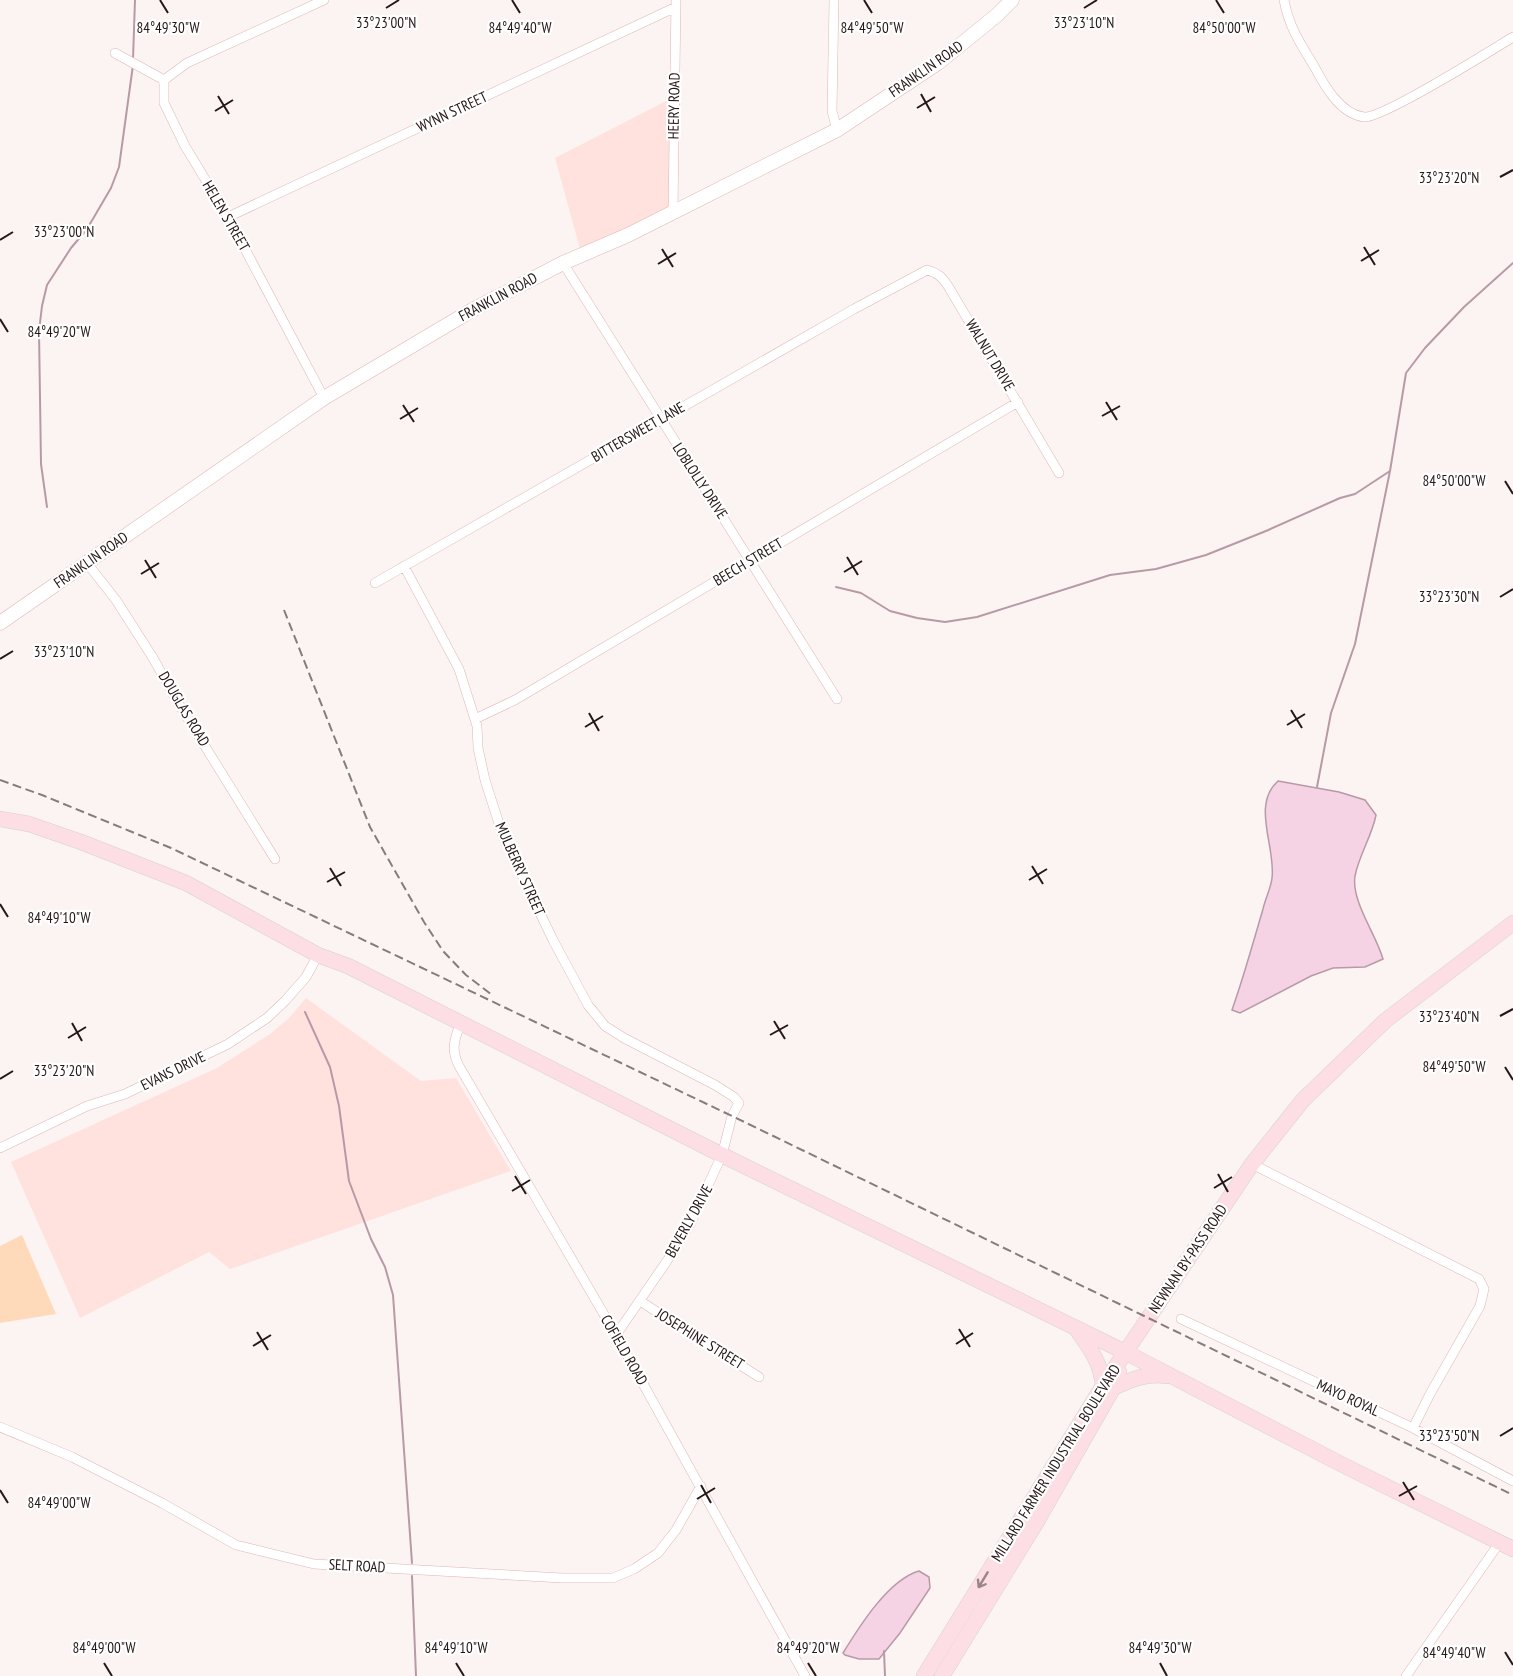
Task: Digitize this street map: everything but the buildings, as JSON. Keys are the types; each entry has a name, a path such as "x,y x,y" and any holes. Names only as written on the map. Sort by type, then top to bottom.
{"main road":[{"name":"FRANKLIN ROAD","path":"0,623 324,398 474,309 837,130 938,63 1012,0"},
{"path":"0,819 29,824 81,842 186,884 318,955 348,966 722,1155 1125,1352 1506,1545"},
{"name":"NEWNAN BY-PASS ROAD","path":"1125,1352 1252,1164 1303,1100 1377,1028 1513,923"},
{"path":"1076,1328 1093,1352 1108,1387 1153,1374 1172,1377"},
{"name":"MILLARD FARMER INDUSTRIAL BOULEVARD","path":"942,1676 1036,1523 1125,1352"},
{"name":"MILLARD FARMER INDUSTRIAL BOULEVARD","path":"924,1676 1108,1387"}],"street":[{"path":"115,53 164,80 188,63 324,0"},
{"path":"834,0 832,111 837,130"},
{"path":"1284,0 1288,21 1326,87 1346,111 1364,117 1376,115 1402,102 1513,37"},
{"name":"HEERY ROAD","path":"673,212 676,3"},
{"name":"WYNN STREET","path":"228,217 676,3"},
{"name":"HELEN STREET","path":"164,80 164,103 185,146 228,217 324,398"},
{"name":"LOBLOLLY DRIVE","path":"563,264 837,699"},
{"name":"WALNUT DRIVE","path":"902,283 927,270 942,277 1059,473"},
{"name":"BITTERSWEET LANE","path":"375,583 902,283"},
{"name":"BEECH STREET","path":"475,719 515,700 1018,402"},
{"name":"DOUGLAS ROAD","path":"87,563 116,600 153,658 275,860"},
{"name":"MULBERRY STREET","path":"404,566 451,651 468,693 477,726 478,748 485,780 503,837 553,940 588,1005 604,1026 734,1097"},
{"name":"EVANS DRIVE","path":"0,1148 87,1106 135,1090 228,1044 267,1018 285,1001 306,977 318,955"},
{"name":"COFIELD ROAD","path":"460,1024 453,1044 453,1052 459,1066 616,1335 805,1676"},
{"name":"BEVERLY DRIVE","path":"616,1335 690,1224 722,1155 732,1116 739,1103 734,1097"},
{"path":"1252,1164 1479,1279 1484,1289 1480,1306 1413,1428"},
{"name":"JOSEPHINE STREET","path":"640,1301 759,1377"},
{"name":"MAYO ROYAL","path":"1180,1320 1413,1428 1513,1481"},
{"name":"SELT ROAD","path":"0,1427 72,1457 162,1503 236,1545 314,1564 567,1578 613,1578 634,1569 658,1553 676,1530 701,1486"},
{"path":"1406,1676 1506,1545"}],"shaded area":[{"path":"672,98 675,213 582,256 555,158"},
{"path":"1278,781 1339,792 1365,800 1376,815 1357,868 1355,886 1360,907 1383,959 1365,967 1333,968 1311,976 1240,1013 1232,1010 1271,882 1271,853 1265,814 1270,791"},
{"path":"306,998 421,1081 456,1078 511,1171 230,1269 209,1252 80,1318 11,1162 217,1068 270,1034 289,1018"},
{"path":"22,1235 56,1314 0,1323 0,1246"},
{"path":"919,1571 929,1577 930,1588 900,1633 879,1659 859,1659 845,1655 843,1653 857,1630 875,1606 896,1584"}],"waterway":[{"path":"133,59 135,0"},
{"path":"47,507 41,464 39,331 42,306 47,285 71,248 87,229 111,188 119,167 133,65"},
{"path":"1317,787 1331,713 1355,644 1390,471 1406,373 1425,348 1464,307 1513,263"},
{"path":"836,587 861,593 890,611 917,618 945,622 977,617 1110,575 1156,569 1206,555 1340,498 1355,494 1390,471"},
{"path":"305,1012 330,1067 339,1106 349,1181 371,1239 385,1267 393,1295 412,1563"},
{"path":"412,1576 416,1676"},
{"path":"884,1651 885,1676"}],"railway":[{"path":"284,610 370,827 443,951 466,975 492,995"},
{"path":"0,780 171,848 732,1116 1513,1495"}]}
